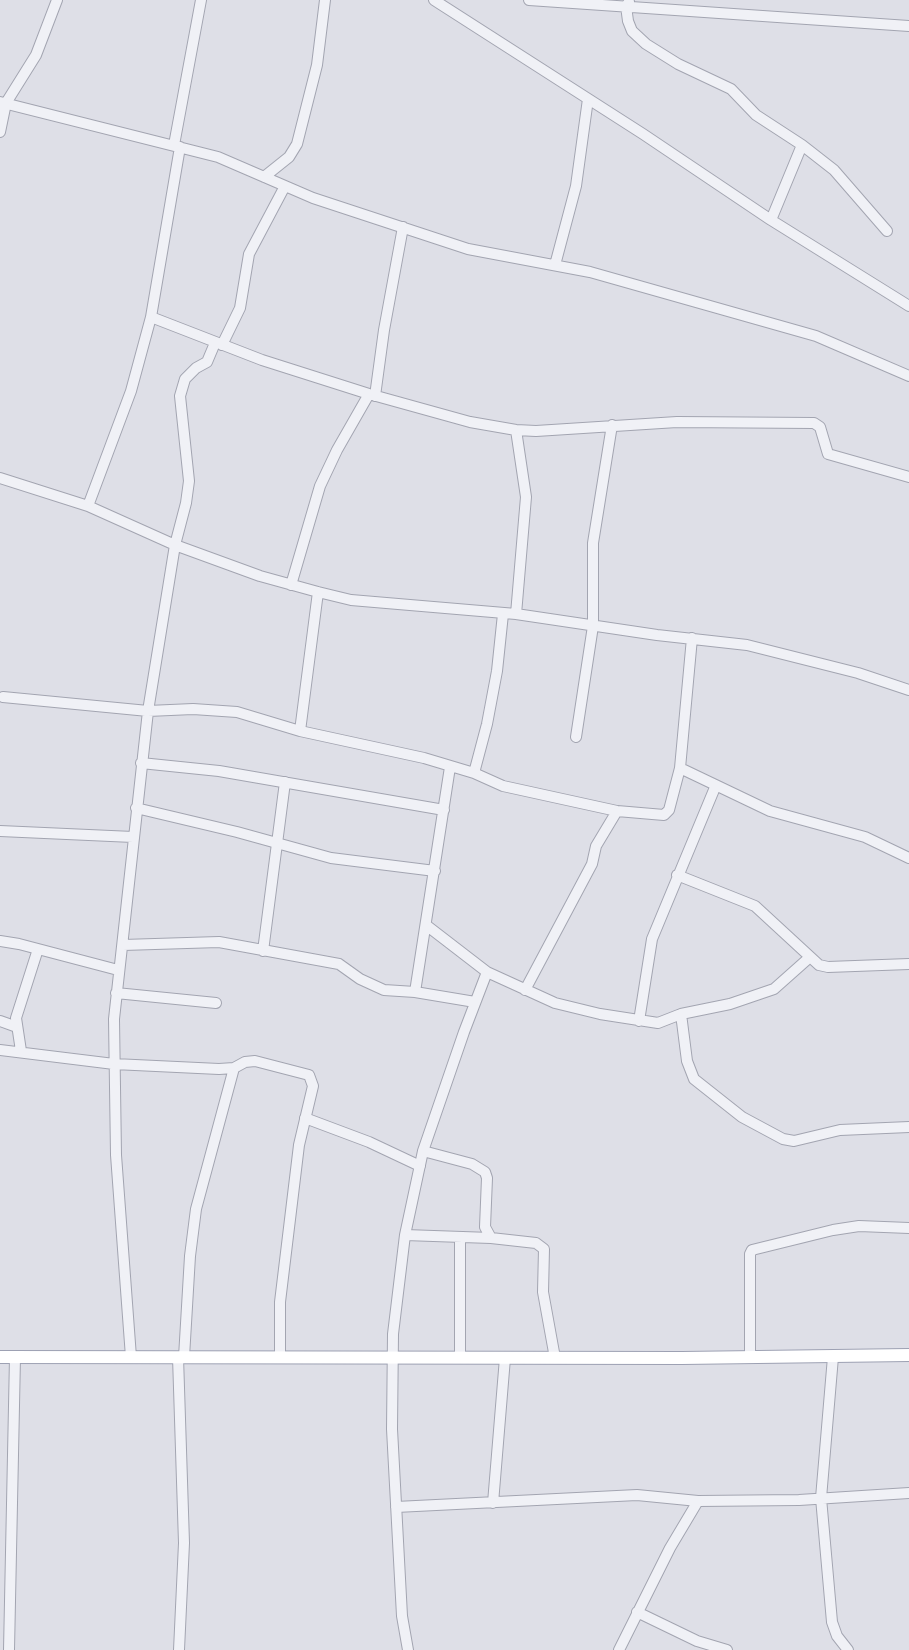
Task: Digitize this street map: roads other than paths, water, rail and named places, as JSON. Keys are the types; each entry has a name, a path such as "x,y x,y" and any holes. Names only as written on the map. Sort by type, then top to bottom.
{"main road":[{"path":"0,1357 555,1358 909,1356"}],"street":[{"path":"0,132 3,102 36,55 56,0"},
{"path":"88,506 131,391 151,318 177,146 202,0"},
{"path":"264,177 289,158 297,144 317,65 325,0"},
{"path":"434,0 588,98 771,220 909,306"},
{"path":"529,0 628,2 909,26"},
{"path":"628,2 628,21 632,31 646,44 678,64 730,89 756,115 802,145 834,170 887,230"},
{"path":"555,265 576,186 588,98"},
{"path":"3,102 218,157 313,198 468,248 555,265 672,294 816,336 909,376"},
{"path":"771,220 802,145"},
{"path":"131,1357 116,1156 114,1064 116,993 123,945 136,808 148,711 174,545 186,503 189,481 180,396 185,379 196,368 207,362 240,308 249,254 285,186"},
{"path":"291,585 320,486 338,450 372,395 403,227"},
{"path":"151,318 262,360 372,395 470,422 516,430 583,429 612,425 677,422 814,424 820,427 828,454 909,477"},
{"path":"576,737 593,626 594,543 612,425"},
{"path":"516,430 526,496 516,614"},
{"path":"0,478 88,506 174,545 291,585 351,600 516,614 593,626 748,645 798,656 909,690"},
{"path":"300,730 318,592"},
{"path":"474,773 488,724 497,671 503,614"},
{"path":"2,697 148,711 223,710 300,730 385,748 450,768 474,773 503,786 618,811 664,815 669,810 680,768 692,638"},
{"path":"141,763 219,771 444,810"},
{"path":"415,992 450,768"},
{"path":"680,768 770,811 865,837 909,858"},
{"path":"263,951 285,782"},
{"path":"639,1020 648,950 677,875 716,785"},
{"path":"136,808 331,858 435,871"},
{"path":"525,990 592,864 596,846 618,811"},
{"path":"0,830 133,837"},
{"path":"677,875 756,906 819,965 828,967 909,964"},
{"path":"426,925 487,972 555,1003 600,1014 663,1023 681,1014 730,1004 774,989 810,957"},
{"path":"0,941 118,970"},
{"path":"123,945 210,942 339,964 375,987 475,1002"},
{"path":"21,1051 16,1027 22,996 38,949"},
{"path":"408,1650 402,1616 392,1429 393,1334 405,1235 423,1151 487,972"},
{"path":"116,993 216,1003"},
{"path":"681,1014 687,1061 694,1079 742,1117 783,1139 794,1141 840,1130 909,1127"},
{"path":"0,1021 16,1027"},
{"path":"0,1050 21,1051 114,1064 219,1069 234,1068 245,1062 255,1061 309,1075 313,1086 305,1118 288,1219 280,1302 280,1357"},
{"path":"179,1650 184,1543 181,1357 190,1256 196,1209 234,1068"},
{"path":"305,1118 369,1142 420,1166"},
{"path":"423,1151 472,1164 485,1172 487,1178 485,1227 491,1238"},
{"path":"750,1357 750,1254 752,1250 841,1228 868,1226 909,1228"},
{"path":"405,1235 491,1238 536,1243 544,1249 543,1292 555,1358"},
{"path":"460,1238 460,1358"},
{"path":"9,1650 15,1357"},
{"path":"834,1357 821,1498 832,1622 837,1636 848,1650"},
{"path":"493,1503 506,1358"},
{"path":"396,1508 637,1495 698,1501 909,1494"},
{"path":"619,1650 670,1548 698,1501"},
{"path":"637,1612 697,1641 727,1650"}]}
